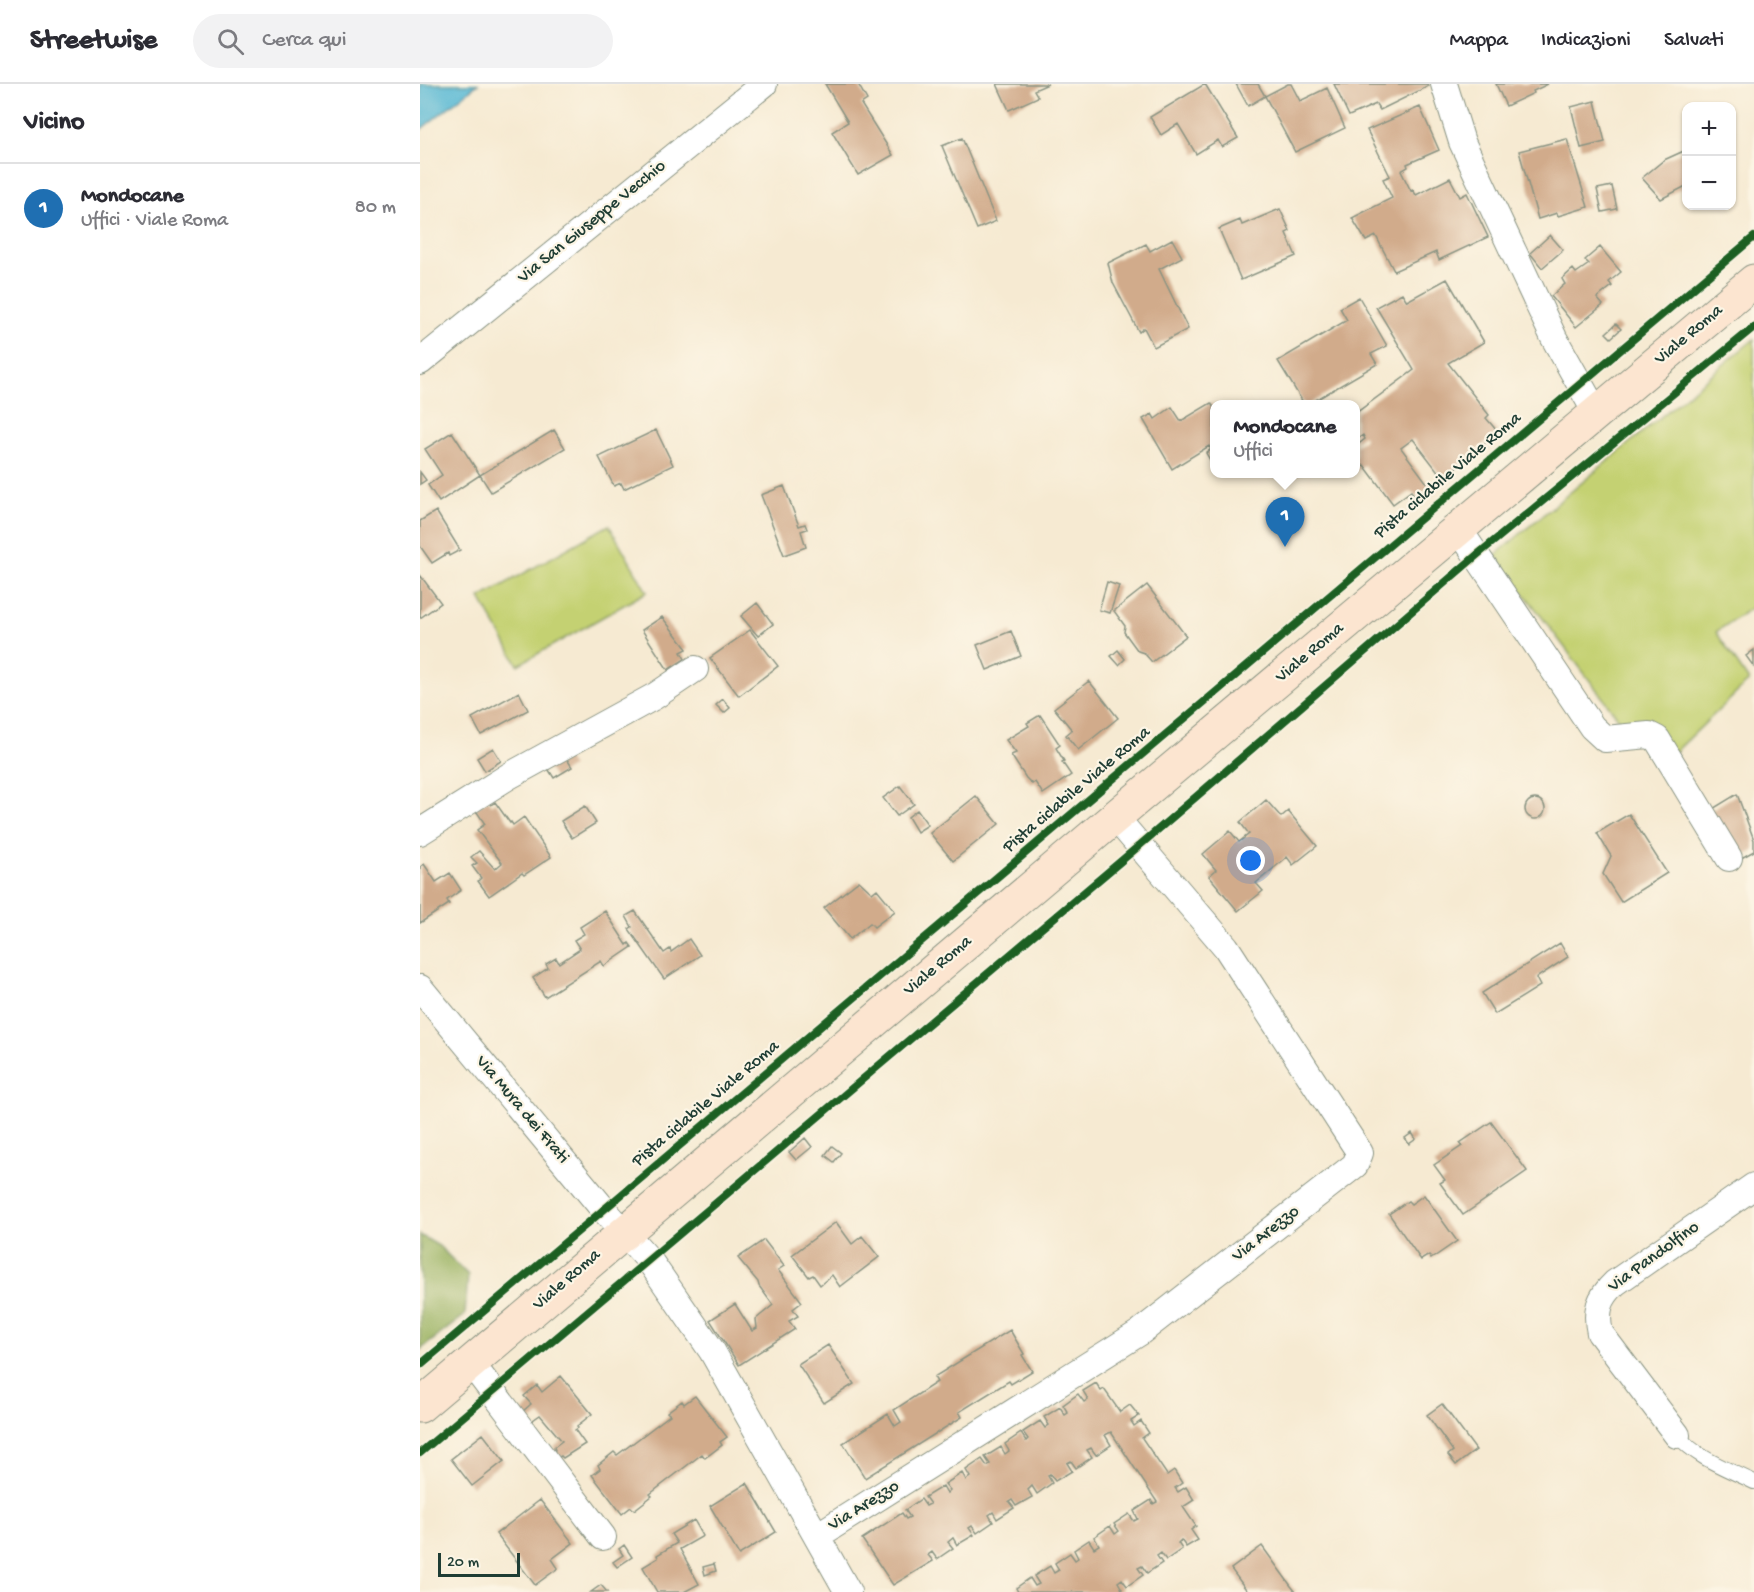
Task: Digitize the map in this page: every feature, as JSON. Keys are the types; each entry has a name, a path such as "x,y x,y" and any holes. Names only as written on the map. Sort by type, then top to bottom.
{"main road":[{"name":"Viale Roma","path":"420,1406 1115,817 1754,281"}],"street":[{"name":"Via San Giuseppe Vecchio","path":"420,362 764,84"},
{"path":"1444,84 1462,142 1554,338 1596,413"},
{"path":"1458,528 1592,727 1605,739 1649,735 1657,739 1729,858"},
{"path":"420,832 509,776 655,696 695,669"},
{"name":"Via Arezzo","path":"817,1536 1139,1333 1354,1165 1360,1153 1226,947 1115,817"},
{"name":"Via Mura dei Frati","path":"420,988 624,1232"},
{"name":"Via Pandolfino","path":"1677,1435 1600,1333 1597,1319 1598,1305 1605,1292 1615,1283 1754,1186"},
{"name":"Via Arezzo","path":"624,1232 649,1260 712,1351 848,1592"},
{"path":"471,1363 603,1538"}],"lane":[{"path":"1677,1435 1685,1445 1698,1453 1754,1482"}],"green space":[{"path":"1754,339 1754,606 1716,632 1749,681 1673,754 1627,730 1495,555"},
{"path":"609,525 647,592 518,665 480,598"},
{"path":"420,1235 439,1246 468,1275 465,1315 420,1350"}],"water":[{"path":"420,84 478,84 420,130"}],"building":[{"path":"825,84 858,84 867,100 861,104 893,155 858,175 832,132 848,122"},
{"path":"997,84 1048,84 1034,90 1038,97 1009,110"},
{"path":"1205,84 1238,138 1222,147 1218,140 1196,154 1178,124 1161,135 1150,117"},
{"path":"1236,84 1258,84 1265,96 1248,106"},
{"path":"1291,84 1300,101 1327,88 1345,128 1295,152 1265,96"},
{"path":"1334,84 1428,84 1429,86 1380,110 1376,104 1349,116"},
{"path":"1496,84 1548,84 1506,106"},
{"path":"1595,101 1605,142 1581,148 1571,107"},
{"path":"1420,107 1439,150 1407,164 1408,167 1401,171 1411,191 1413,190 1416,195 1450,178 1460,197 1467,193 1488,237 1439,260 1436,252 1394,271 1376,236 1366,241 1352,218 1392,198 1383,179 1390,176 1367,130"},
{"path":"962,138 996,221 977,229 942,146"},
{"path":"1567,139 1588,207 1538,219 1519,151"},
{"path":"1682,152 1682,188 1661,199 1642,178 1664,160"},
{"path":"1612,186 1617,209 1602,212 1597,189"},
{"path":"1280,209 1290,231 1286,233 1296,256 1241,280 1219,229 1240,220 1242,225"},
{"path":"1550,235 1563,250 1542,268 1530,253"},
{"path":"1172,239 1182,257 1159,269 1188,329 1154,347 1144,328 1139,332 1113,283 1108,263 1146,244 1150,251"},
{"path":"1600,247 1621,272 1609,282 1612,286 1597,298 1603,305 1576,327 1551,296 1565,284 1562,279 1573,269 1576,273 1589,264 1585,260"},
{"path":"1447,279 1484,342 1448,363 1489,415 1486,418 1498,432 1443,478 1413,439 1401,448 1430,487 1416,497 1411,491 1393,504 1364,465 1360,468 1360,443 1365,439 1363,435 1360,437 1360,410 1414,370 1376,307 1402,293 1407,301"},
{"path":"1359,297 1387,346 1371,354 1377,364 1316,400 1302,400 1278,361 1347,320 1340,308"},
{"path":"1616,324 1621,329 1611,338 1606,333"},
{"path":"1210,404 1210,448 1172,469 1143,419 1152,414 1155,419 1172,407 1181,421"},
{"path":"554,430 565,448 491,492 480,475"},
{"path":"656,430 673,465 624,489 621,483 614,486 599,457"},
{"path":"452,432 480,475 439,502 428,485 442,475 425,449"},
{"path":"420,472 426,480 420,484"},
{"path":"784,486 799,526 805,524 807,529 801,531 806,547 784,555 761,495"},
{"path":"436,511 460,550 449,556 448,553 432,563 420,546 420,521"},
{"path":"420,575 441,603 420,618"},
{"path":"1107,582 1119,586 1110,613 1099,610"},
{"path":"1147,585 1186,636 1152,662 1144,653 1138,651 1124,632 1125,626 1114,611"},
{"path":"757,603 773,624 758,636 741,616"},
{"path":"662,617 687,649 681,652 685,659 668,670 642,630"},
{"path":"750,630 778,666 739,696 710,658"},
{"path":"1011,631 1021,656 987,670 977,645"},
{"path":"1118,650 1125,659 1119,665 1111,656"},
{"path":"1754,650 1754,667 1746,656"},
{"path":"1089,681 1118,718 1078,750 1066,735 1072,730 1054,708"},
{"path":"519,692 528,710 481,735 472,718"},
{"path":"723,699 730,708 724,713 716,705"},
{"path":"1040,715 1060,745 1056,748 1071,775 1043,794 1035,782 1032,784 1026,778 1011,755 1016,753 1006,740 1029,726 1027,723"},
{"path":"493,748 501,761 485,771 477,758"},
{"path":"563,753 572,767 554,778 545,764"},
{"path":"900,786 914,804 897,816 883,798"},
{"path":"1737,794 1754,840 1754,851 1736,861 1706,813"},
{"path":"976,796 999,824 953,861 930,833"},
{"path":"1535,799 1542,802 1545,809 1542,816 1535,819 1528,816 1525,809 1528,802"},
{"path":"488,800 491,805 495,802 513,825 524,817 551,857 524,875 522,873 489,896 478,881 481,878 472,866 477,863 471,857 479,851 495,869 502,863 477,830 485,824 475,809"},
{"path":"1266,800 1281,817 1288,811 1317,846 1293,865 1287,857 1256,883 1263,891 1238,911 1209,876 1216,870 1203,854 1230,831 1239,842 1249,834 1240,822"},
{"path":"585,806 596,823 572,838 561,821"},
{"path":"917,810 928,825 917,832 908,817"},
{"path":"1629,814 1667,873 1621,902 1603,874 1611,856 1597,833"},
{"path":"424,864 436,882 450,873 461,890 447,900 449,904 420,923 420,867"},
{"path":"859,881 872,893 877,889 895,911 874,927 870,923 850,939 824,908"},
{"path":"605,911 627,945 629,943 632,947 604,966 601,961 545,997 533,978 548,968 546,964 556,958 559,963 580,949 574,940 584,934 580,927"},
{"path":"635,911 664,953 670,949 671,952 689,939 700,955 664,979 629,929 632,927 626,916"},
{"path":"1560,943 1568,957 1536,978 1540,986 1495,1014 1482,993"},
{"path":"1491,1122 1527,1171 1463,1215 1440,1183 1445,1180 1434,1165 1462,1146 1460,1143"},
{"path":"1412,1133 1416,1139 1409,1144 1405,1138"},
{"path":"805,1138 812,1147 796,1160 789,1152"},
{"path":"832,1146 841,1153 834,1162 825,1155"},
{"path":"1424,1195 1457,1241 1431,1259 1429,1255 1421,1260 1389,1214 1408,1201 1411,1204"},
{"path":"836,1222 852,1244 862,1236 879,1257 840,1287 832,1275 820,1285 813,1275 809,1277 792,1255"},
{"path":"764,1240 784,1266 778,1270 802,1302 793,1309 798,1316 789,1321 795,1329 739,1365 710,1320 735,1304 752,1331 757,1328 756,1319 773,1305 738,1258"},
{"path":"1010,1330 1032,1371 1011,1384 1009,1381 959,1412 962,1417 865,1478 843,1443 888,1414 895,1426 901,1422 894,1410 937,1382 934,1377"},
{"path":"828,1345 854,1384 824,1403 798,1364"},
{"path":"561,1376 592,1414 575,1430 585,1444 563,1458 561,1456 555,1459 551,1453 555,1450 554,1447 562,1441 540,1415 530,1422 522,1412 531,1404 524,1396 537,1385 542,1392"},
{"path":"1096,1383 1101,1391 1104,1389 1120,1412 1130,1405 1139,1416 1131,1421 1134,1426 1141,1421 1149,1433 1142,1438 1167,1475 1174,1470 1182,1483 1175,1488 1178,1492 1186,1487 1194,1500 1183,1507 1196,1526 1191,1530 1198,1540 1186,1547 1181,1540 1178,1543 1182,1549 1166,1560 1161,1553 1157,1556 1162,1563 1147,1573 1142,1566 1138,1568 1143,1575 1127,1586 1122,1579 1118,1582 1122,1589 1118,1592 1018,1592 1016,1588 1030,1578 1035,1586 1039,1584 1034,1576 1050,1566 1054,1573 1059,1570 1055,1563 1070,1553 1075,1560 1078,1558 1074,1550 1089,1540 1094,1548 1099,1545 1094,1537 1110,1526 1115,1534 1119,1531 1114,1524 1129,1514 1134,1521 1138,1519 1134,1511 1151,1500 1153,1504 1157,1502 1111,1432 1105,1435 1111,1445 1096,1455 1091,1448 1087,1450 1092,1457 1076,1468 1071,1461 1067,1463 1072,1471 1055,1481 1050,1474 1048,1476 1052,1483 1037,1494 1032,1486 1028,1490 1032,1497 1016,1506 1012,1500 1009,1502 1014,1508 997,1519 993,1512 989,1515 993,1522 977,1533 972,1526 969,1528 974,1535 957,1545 953,1538 948,1542 953,1548 937,1559 932,1552 928,1555 933,1561 893,1585 862,1539 902,1513 906,1519 910,1517 905,1510 921,1499 926,1506 930,1504 925,1497 943,1486 947,1493 950,1490 945,1484 962,1473 966,1480 970,1477 966,1470 982,1459 987,1466 990,1464 985,1457 1001,1447 1005,1454 1009,1451 1005,1444 1021,1433 1026,1441 1028,1439 1023,1432 1040,1421 1045,1428 1049,1425 1044,1417 1060,1407 1065,1415 1068,1413 1063,1405 1078,1394 1084,1402 1088,1399 1083,1391"},
{"path":"695,1396 727,1437 720,1442 722,1445 705,1458 702,1454 650,1494 652,1496 634,1510 631,1507 622,1514 592,1475 600,1469 598,1465 614,1452 617,1455 670,1415 667,1412 682,1401 684,1404"},
{"path":"1442,1404 1476,1450 1456,1465 1448,1455 1453,1451 1427,1415"},
{"path":"483,1434 504,1461 472,1486 451,1459"},
{"path":"747,1483 776,1532 739,1555 710,1506"},
{"path":"540,1500 573,1543 552,1559 558,1568 535,1585 496,1534"},
{"path":"694,1520 703,1536 680,1549 699,1584 684,1592 657,1592 643,1567 677,1543 671,1534"},
{"path":"624,1545 632,1557 617,1567 613,1562 623,1555 619,1549"},
{"path":"1262,1546 1296,1592 1248,1592 1231,1569"},
{"path":"714,1564 716,1571 705,1575 703,1567"},
{"path":"601,1585 607,1592 591,1592"}],"cycle path":[{"name":"Pista ciclabile Viale Roma","path":"420,1365 1754,237"},
{"path":"420,1453 1140,845 1477,555 1754,327"}],"place":[{"name":"Mondocane","path":"1285,547"}]}
